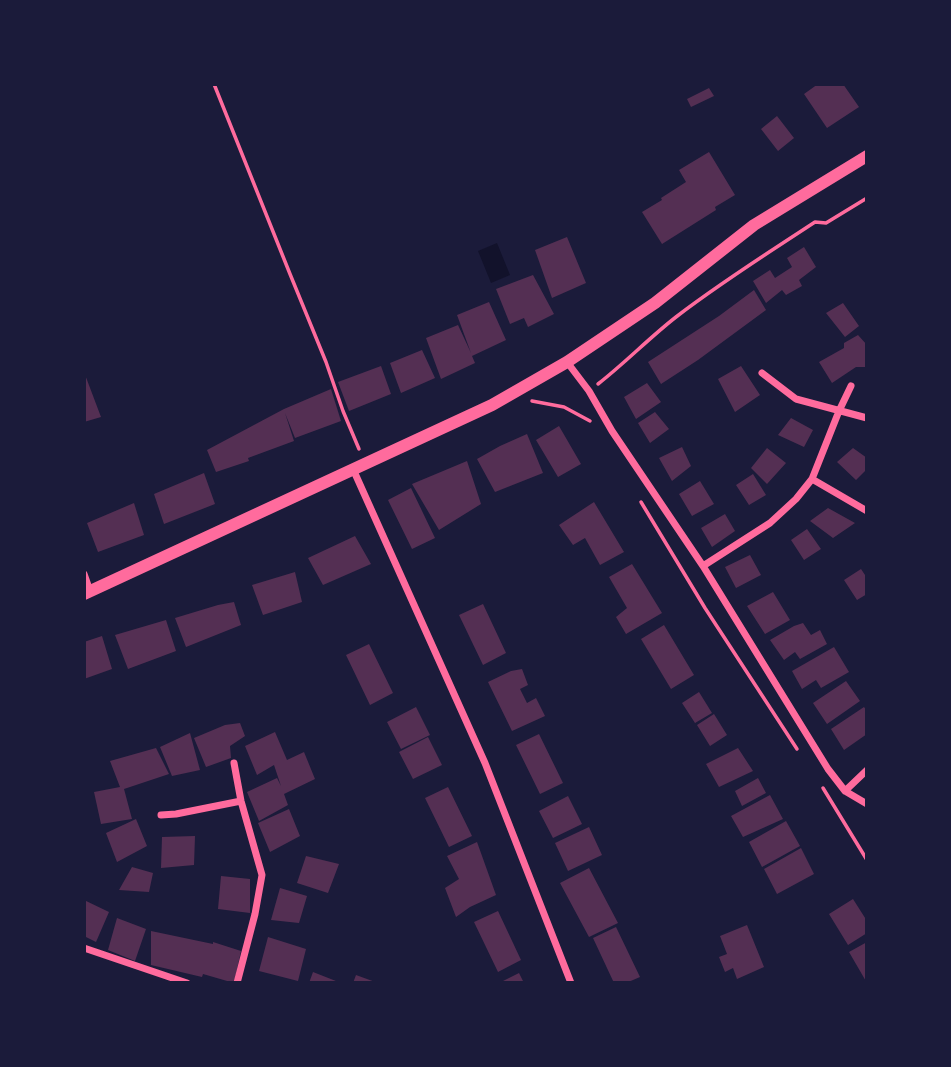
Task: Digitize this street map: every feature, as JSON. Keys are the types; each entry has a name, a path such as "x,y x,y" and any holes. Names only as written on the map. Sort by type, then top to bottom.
{"street":[{"path":"84,574 87,592 492,405 567,362 654,303 754,225 867,156"},
{"path":"567,362 589,391 612,431 703,566 828,769 845,792 867,804"},
{"path":"762,373 796,398 867,418"},
{"path":"703,566 769,523 796,499 813,479 850,386"},
{"path":"359,466 485,763 571,983"},
{"path":"813,479 867,511"},
{"path":"234,764 262,874 255,914 237,983"},
{"path":"845,792 867,770"},
{"path":"160,815 242,801"},
{"path":"84,948 187,983"}],"path":[{"path":"214,84 327,362 359,466"},
{"path":"598,385 668,324 719,287 815,222 826,223 867,198"},
{"path":"528,401 564,407 594,423"},
{"path":"635,493 705,608 803,758"},
{"path":"818,781 867,860"}],"shaded area":[{"path":"497,243 510,275 491,283 478,251"}],"building":[{"path":"818,84 843,84 859,107 827,128 804,94"},
{"path":"709,88 714,96 691,107 687,99"},
{"path":"777,116 794,138 778,151 761,129"},
{"path":"709,152 735,195 662,244 642,212 686,182 679,170"},
{"path":"567,237 586,283 552,298 535,250"},
{"path":"804,247 816,267 799,280 802,286 786,295 782,290 766,303 753,281 770,270 775,278 792,267 787,258"},
{"path":"533,275 554,314 528,327 524,318 510,324 496,289"},
{"path":"754,290 766,310 661,384 648,362"},
{"path":"489,302 506,340 472,356 475,363 441,379 426,338 458,325 471,353 457,315"},
{"path":"843,303 859,326 845,337 826,313"},
{"path":"858,335 867,345 867,365 856,367 832,383 819,362 844,348 844,343"},
{"path":"422,350 435,378 401,393 390,363"},
{"path":"381,366 391,394 349,411 338,382"},
{"path":"741,366 760,395 735,412 718,379"},
{"path":"84,372 101,417 84,422"},
{"path":"647,383 661,402 636,419 624,397"},
{"path":"331,389 341,421 295,438 285,413 294,441 216,472 207,450 284,409"},
{"path":"655,412 669,429 650,443 638,423"},
{"path":"791,418 813,430 804,447 778,435"},
{"path":"559,426 581,464 558,477 536,440"},
{"path":"527,434 543,473 495,492 477,459"},
{"path":"682,447 691,466 672,481 659,458"},
{"path":"767,448 786,463 767,484 751,468"},
{"path":"853,448 867,458 867,469 856,480 837,462"},
{"path":"467,461 481,504 439,530 412,484"},
{"path":"204,473 215,504 164,524 154,494"},
{"path":"753,474 766,495 749,505 736,485"},
{"path":"700,481 714,504 692,516 679,494"},
{"path":"411,488 435,538 412,549 388,500"},
{"path":"594,502 624,552 600,565 585,538 573,545 559,525"},
{"path":"134,503 144,535 98,552 87,523"},
{"path":"828,508 855,523 833,538 810,521"},
{"path":"725,514 735,531 712,547 701,528"},
{"path":"807,529 821,549 804,560 791,540"},
{"path":"355,536 371,564 323,585 308,558"},
{"path":"750,555 761,575 736,588 725,567"},
{"path":"632,564 662,613 626,634 616,617 627,608 609,577"},
{"path":"861,569 867,578 867,594 857,600 844,580"},
{"path":"295,572 302,602 263,615 252,585"},
{"path":"773,592 790,620 765,634 747,606"},
{"path":"234,602 241,625 186,647 175,618"},
{"path":"483,604 506,653 483,665 459,615"},
{"path":"166,620 176,651 128,669 115,635"},
{"path":"803,623 811,635 820,630 827,644 800,659 795,652 784,660 770,640"},
{"path":"664,625 694,675 671,689 641,639"},
{"path":"102,636 112,669 84,679 84,642"},
{"path":"369,644 393,693 370,705 346,655"},
{"path":"834,647 849,672 821,688 816,680 802,689 792,671"},
{"path":"522,669 528,685 520,689 527,703 536,698 545,716 512,731 488,682"},
{"path":"846,681 860,701 827,724 813,703"},
{"path":"699,692 712,713 695,723 682,703"},
{"path":"416,707 430,735 401,749 387,722"},
{"path":"864,707 867,711 867,734 844,750 831,729"},
{"path":"714,714 727,735 710,746 697,725"},
{"path":"240,723 245,736 230,746 231,758 206,767 194,738 225,725"},
{"path":"275,732 287,760 304,752 315,779 284,794 288,805 259,821 247,792 277,778 281,786 274,765 257,775 245,746"},
{"path":"190,733 200,770 172,776 160,747"},
{"path":"539,734 563,783 540,794 516,745"},
{"path":"428,737 442,765 413,779 399,752"},
{"path":"156,748 169,774 124,789 132,819 101,824 94,792 120,787 110,761"},
{"path":"738,748 753,771 719,787 706,764"},
{"path":"758,778 766,793 742,806 735,791"},
{"path":"448,787 472,836 449,847 425,798"},
{"path":"770,795 783,819 743,837 731,816"},
{"path":"568,796 582,824 553,838 539,811"},
{"path":"289,809 300,836 270,852 258,823"},
{"path":"136,819 147,846 117,862 106,833"},
{"path":"786,821 800,846 762,867 749,842"},
{"path":"589,827 602,855 568,871 555,843"},
{"path":"195,836 194,865 161,868 162,837"},
{"path":"477,842 496,895 456,917 445,888 459,879 447,856"},
{"path":"801,848 814,874 777,894 764,869"},
{"path":"306,856 339,864 328,893 297,883"},
{"path":"132,867 153,873 149,892 119,890"},
{"path":"589,868 618,923 589,937 560,883"},
{"path":"221,876 250,879 250,913 218,909"},
{"path":"280,888 307,896 299,923 271,920"},
{"path":"853,899 867,921 867,933 848,945 829,914"},
{"path":"84,900 109,912 96,942 84,936"},
{"path":"498,911 521,960 498,972 474,922"},
{"path":"117,918 146,929 135,961 108,950"},
{"path":"747,925 764,967 737,979 733,968 725,972 719,957 727,954 720,936"},
{"path":"616,927 640,977 626,983 614,983 593,938"},
{"path":"151,931 213,942 241,951 234,983 203,974 202,977 151,965"},
{"path":"268,937 306,949 298,981 259,971"},
{"path":"867,942 867,983 849,952"},
{"path":"313,972 341,983 309,983"},
{"path":"519,973 524,983 499,983"},
{"path":"356,975 378,983 353,983"}]}
